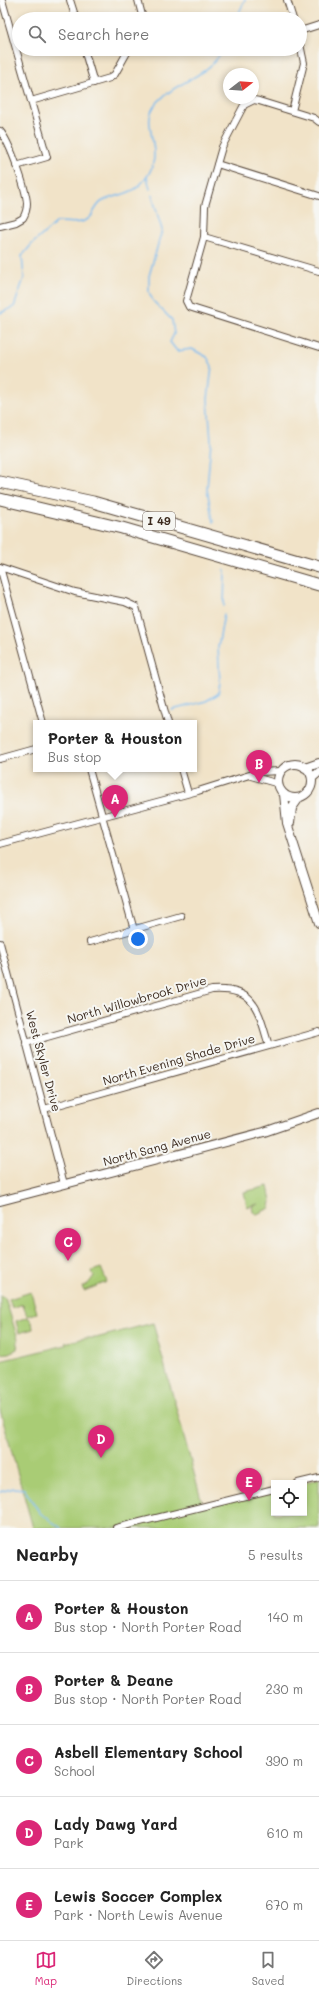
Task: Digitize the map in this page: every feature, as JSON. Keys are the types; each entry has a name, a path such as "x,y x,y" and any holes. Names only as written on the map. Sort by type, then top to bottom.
{"highway":[{"name":"I 49","path":"0,482 92,502 319,567"},
{"name":"I 49","path":"0,499 115,526 319,585"},
{"path":"285,575 319,590"}],"street":[{"path":"2,0 12,35"},
{"path":"70,0 74,12"},
{"path":"138,0 141,12"},
{"path":"287,0 291,12"},
{"path":"307,28 319,25"},
{"path":"16,166 47,157 18,56"},
{"path":"86,56 94,83"},
{"path":"31,101 112,77 125,56"},
{"path":"292,111 304,63 303,56"},
{"path":"319,122 314,118 259,101 250,101 244,105 222,147 217,164 205,206 204,237 186,305 319,348"},
{"path":"0,131 4,136 16,166 26,200 25,214 20,220 0,226"},
{"path":"217,164 319,196"},
{"path":"204,237 319,271"},
{"path":"0,567 75,592 125,602 136,607 167,720"},
{"path":"0,567 42,720"},
{"path":"0,759 33,750"},
{"path":"0,844 251,776 259,772 281,770 294,765 305,768 319,763"},
{"path":"290,834 292,808 299,798 308,792 311,787 312,778 305,768"},
{"path":"281,770 279,784 284,794 287,823 319,924"},
{"path":"90,772 134,930"},
{"path":"182,772 188,793"},
{"path":"312,778 319,772"},
{"path":"251,776 279,784"},
{"path":"284,794 294,798 299,798"},
{"path":"90,942 181,916"},
{"name":"West Skyler Drive","path":"0,943 64,1184"},
{"name":"North Willowbrook Drive","path":"26,1043 212,990 229,989 246,996 258,1010 269,1046"},
{"name":"North Evening Shade Drive","path":"44,1109 319,1032"},
{"name":"North Sang Avenue","path":"0,1201 264,1132 319,1114"},
{"path":"307,1481 319,1478"},
{"path":"118,1528 271,1490"}],"green space":[{"path":"268,1186 271,1201 270,1208 257,1214 253,1212 252,1207 258,1204 247,1207 244,1192"},
{"path":"101,1268 107,1282 84,1291 82,1287 88,1284 94,1276 92,1271"},
{"path":"31,1292 37,1313 27,1316 23,1304 12,1308 9,1299"},
{"path":"0,1295 5,1298 18,1339 17,1349 10,1353 0,1354"},
{"path":"28,1317 32,1322 33,1329 19,1333 16,1321"},
{"path":"153,1323 203,1506 271,1490 271,1516 307,1516 307,1482 319,1478 319,1528 33,1528 0,1410 0,1361 66,1345 65,1343 85,1338 96,1338"}],"waterway":[{"path":"239,12 245,0"},
{"path":"0,313 14,307 24,278 22,256 32,244 57,222 76,223 85,221 92,215 96,207 101,202 127,193 139,186 149,174 153,163 154,152 150,122 151,113 156,104 164,96 209,67 219,56"},
{"path":"147,177 150,189"},
{"path":"152,195 162,230 149,276 149,292 153,301 172,320 174,334 170,342 177,351 192,349 207,357 212,366 208,399 211,441 207,489 213,522"},
{"path":"224,606 225,570"},
{"path":"172,710 206,701 218,694 220,683 218,647 224,614"},
{"path":"0,1492 14,1488 24,1489 40,1513 61,1528"}],"place":[{"name":"Porter & Deane","path":"259,783"},
{"name":"Porter & Houston","path":"115,818"},
{"name":"Asbell Elementary School","path":"68,1261"},
{"name":"Lady Dawg Yard","path":"101,1458"},
{"name":"Lewis Soccer Complex","path":"249,1501"}]}
